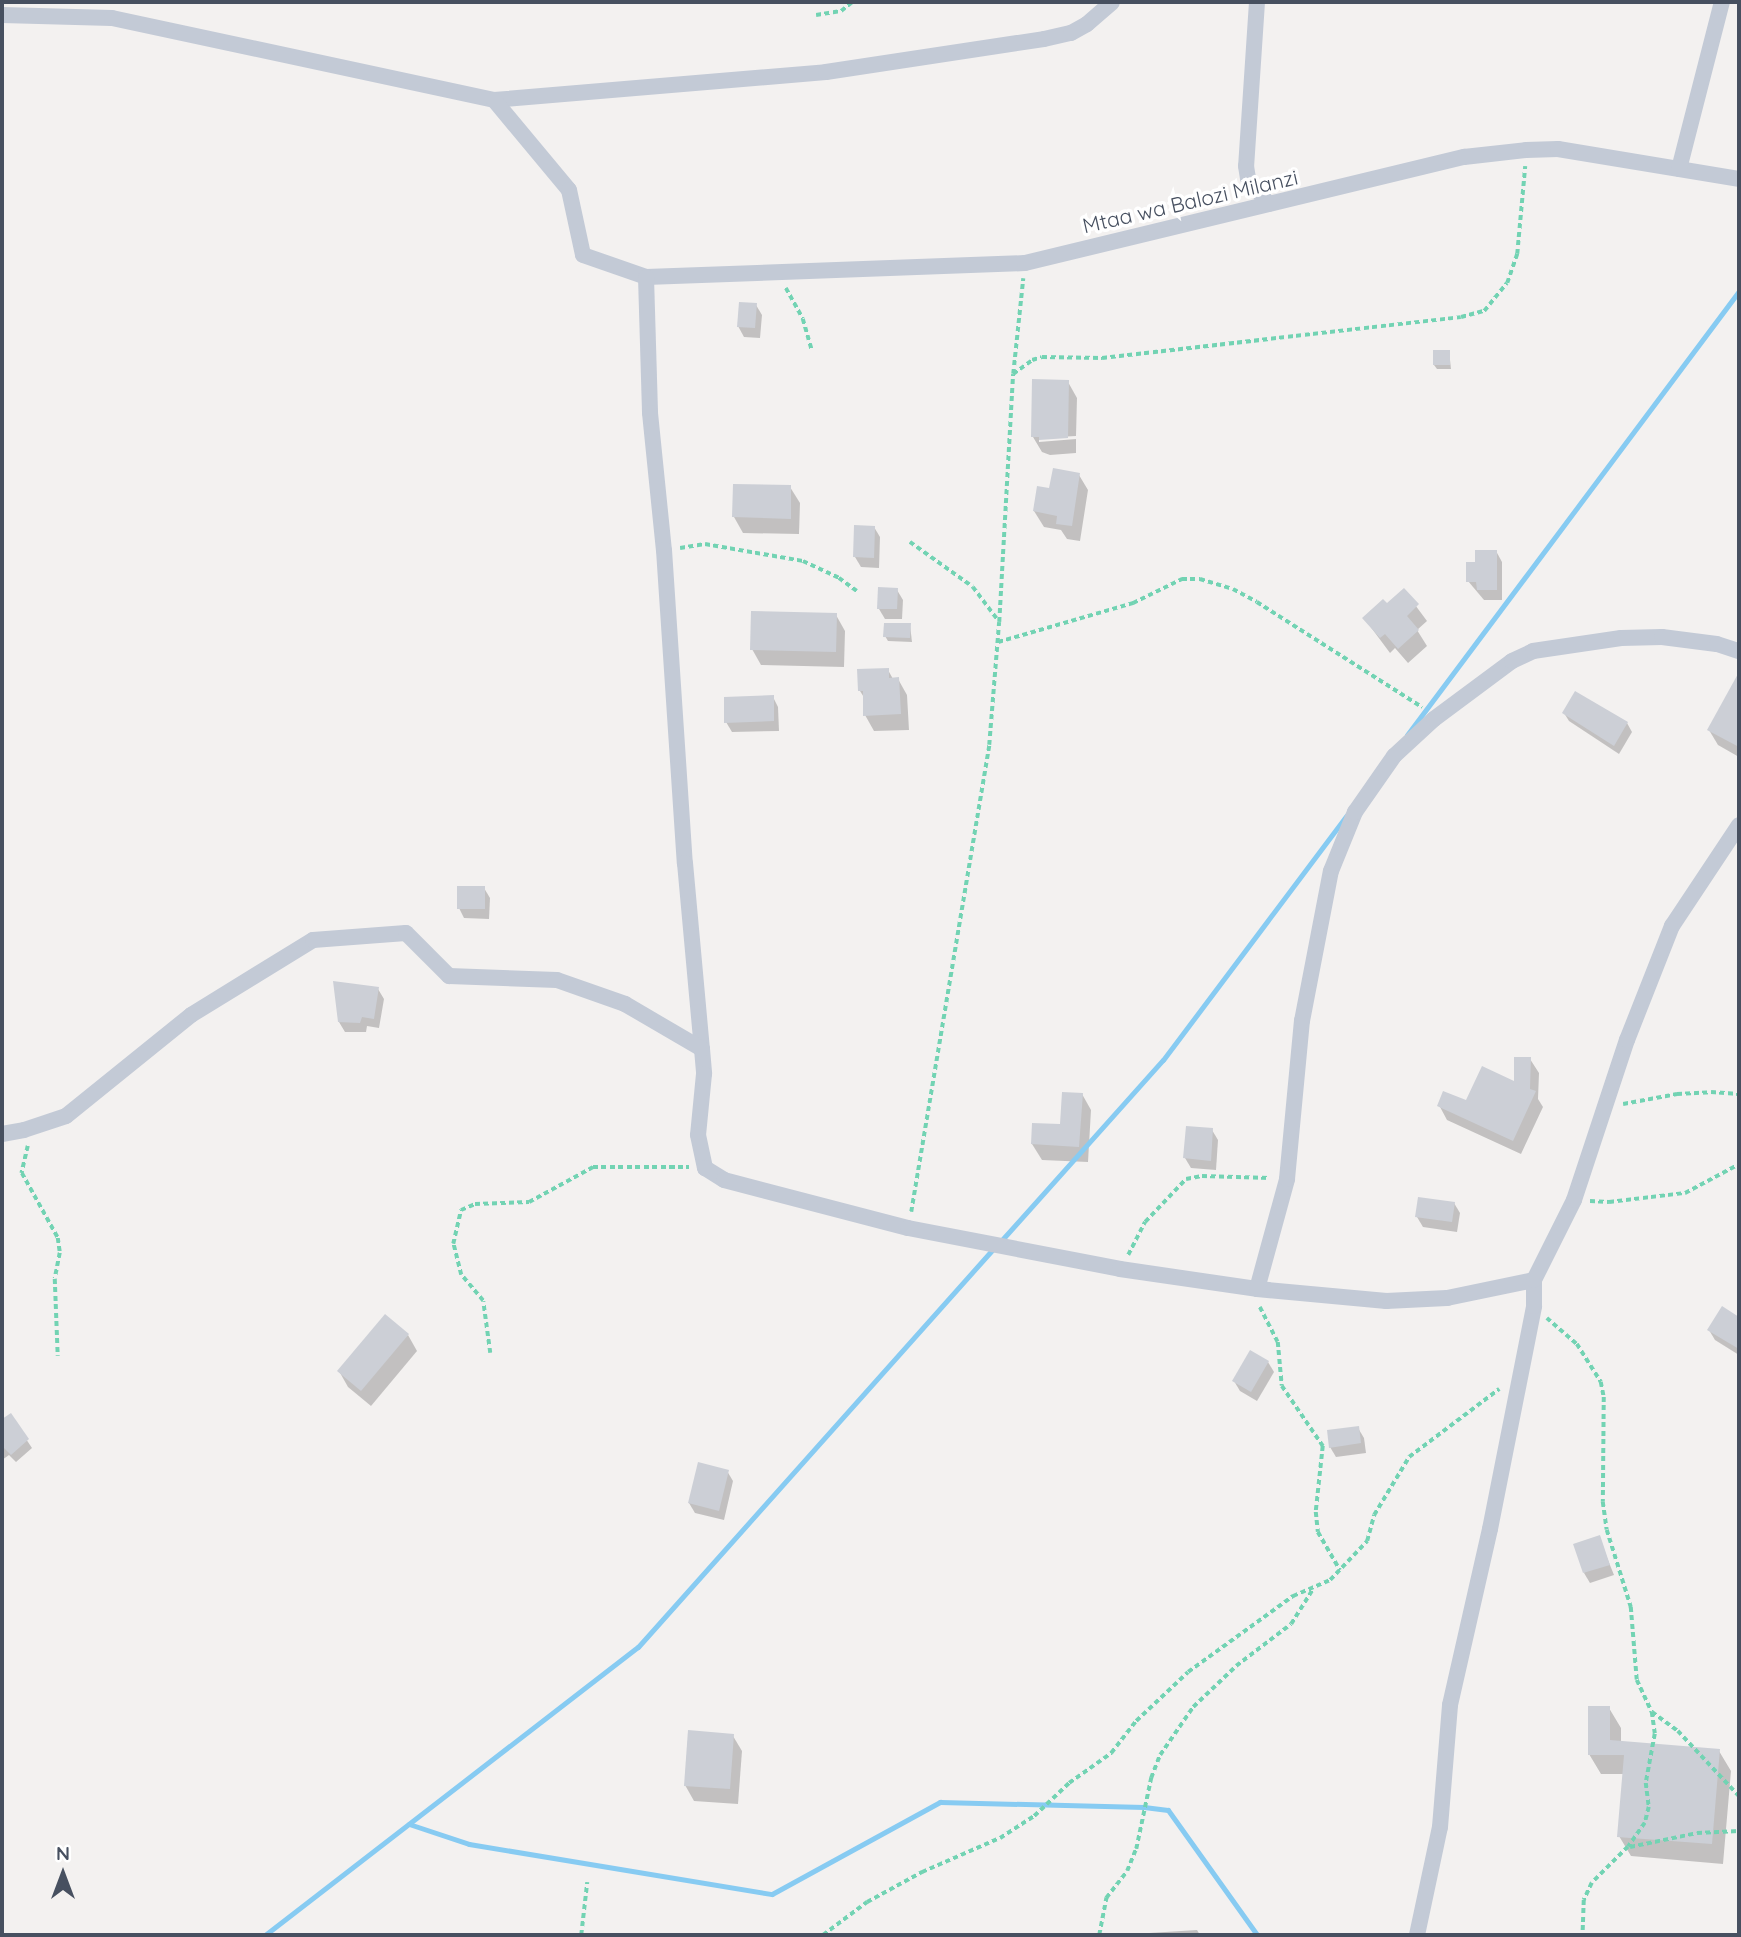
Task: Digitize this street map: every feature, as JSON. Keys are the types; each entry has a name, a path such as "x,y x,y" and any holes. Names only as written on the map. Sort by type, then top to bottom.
{"street":[{"path":"2,15 112,18 494,100 826,72 1031,41 1071,33 1106,10 1112,2"},
{"path":"1257,2 1246,166 1248,177 1268,204"},
{"path":"1679,169 1722,2"},
{"path":"494,100 569,190 583,255 646,277 650,413 664,550 685,863 704,1074 698,1135 705,1168 724,1180 908,1227 1120,1269 1253,1288 1386,1301 1447,1298 1534,1280"},
{"name":"Mtaa wa Balozi Milanzi","path":"646,277 1025,263 1464,157 1526,150 1558,149 1739,179"},
{"path":"1253,1288 1287,1179 1301,1021 1331,871 1355,812 1394,756 1434,719 1512,661 1553,646 1621,638 1662,637 1739,651"},
{"path":"1417,1935 1440,1827 1450,1705 1490,1529 1534,1306 1534,1280 1574,1200 1627,1040 1672,926 1739,825"},
{"path":"2,1134 24,1130 66,1116 191,1015 313,940 406,933 449,976 556,980 625,1004 702,1049"}],"path":[{"path":"816,15 841,11 852,2"},
{"path":"1013,374 1032,360 1042,358 1102,358 1461,317 1483,311 1507,283 1517,254 1526,150"},
{"path":"908,1227 981,808 998,642 1013,374 1025,263"},
{"path":"777,271 803,319 812,350"},
{"path":"910,542 973,587 999,622"},
{"path":"664,550 705,544 803,561 839,578 857,591"},
{"path":"998,642 1133,603 1182,579 1200,579 1233,589 1257,602 1426,710 1434,719"},
{"path":"1606,1107 1677,1094 1739,1094"},
{"path":"24,1130 28,1146 22,1173 58,1238 60,1254 55,1279 58,1356"},
{"path":"1574,1200 1609,1202 1685,1193 1739,1164"},
{"path":"490,1353 483,1301 461,1275 453,1244 461,1210 475,1204 529,1202 593,1167 705,1168"},
{"path":"1120,1269 1146,1223 1185,1179 1202,1176 1287,1179"},
{"path":"1253,1288 1275,1332 1282,1386 1323,1446 1316,1512 1318,1532 1340,1570"},
{"path":"1534,1306 1577,1344 1601,1382 1604,1397 1603,1502 1607,1530 1631,1607 1637,1680 1651,1712 1655,1734 1646,1783 1649,1807 1645,1823 1628,1847 1592,1882 1584,1900 1583,1935"},
{"path":"823,1935 867,1902 922,1872 1000,1838 1034,1816 1069,1783 1111,1753 1136,1721 1188,1672 1293,1596 1330,1580 1367,1541 1374,1516 1409,1457 1472,1412 1521,1371"},
{"path":"1099,1935 1106,1898 1127,1871 1136,1849 1146,1797 1160,1755 1193,1707 1237,1666 1291,1624 1313,1589"},
{"path":"1651,1712 1678,1731 1739,1796"},
{"path":"1628,1847 1697,1833 1739,1830"},
{"path":"582,1935 587,1882"}],"building":[{"path":"739,302 757,303 755,328 737,327"},
{"path":"1433,350 1450,350 1450,365 1433,365"},
{"path":"1032,379 1069,380 1068,438 1039,440 1039,437 1031,437"},
{"path":"1053,468 1080,473 1072,526 1056,524 1057,516 1033,511 1037,486 1049,488"},
{"path":"733,484 791,485 791,519 732,517"},
{"path":"854,525 875,526 874,558 853,557"},
{"path":"1475,550 1497,550 1497,590 1477,590 1476,582 1466,582 1466,562 1475,562"},
{"path":"878,587 898,588 897,609 877,609"},
{"path":"1404,588 1419,604 1407,616 1419,630 1398,649 1385,634 1380,638 1362,618 1383,599 1387,603"},
{"path":"751,611 837,613 836,652 750,650"},
{"path":"884,623 911,623 910,638 883,637"},
{"path":"889,668 889,678 899,677 901,714 863,716 863,691 858,691 857,669"},
{"path":"1739,672 1739,747 1707,730"},
{"path":"1575,691 1628,722 1614,746 1562,713"},
{"path":"774,695 774,721 724,723 724,697"},
{"path":"457,886 485,886 485,909 457,909"},
{"path":"333,981 379,987 374,1019 362,1017 360,1023 338,1022"},
{"path":"1514,1057 1531,1057 1530,1089 1536,1091 1513,1141 1437,1106 1443,1091 1466,1100 1482,1066 1514,1081"},
{"path":"1062,1092 1083,1093 1079,1147 1031,1144 1032,1123 1060,1124"},
{"path":"1186,1126 1213,1128 1211,1161 1183,1158"},
{"path":"1418,1197 1455,1202 1452,1222 1415,1217"},
{"path":"1722,1306 1739,1317 1739,1349 1707,1330"},
{"path":"385,1314 409,1334 361,1391 337,1371"},
{"path":"1250,1350 1269,1361 1251,1392 1232,1381"},
{"path":"11,1413 29,1439 11,1455 2,1446 2,1419"},
{"path":"1359,1426 1361,1443 1329,1448 1327,1430"},
{"path":"698,1462 729,1470 719,1511 688,1503"},
{"path":"1600,1535 1610,1565 1583,1573 1573,1544"},
{"path":"1588,1706 1610,1706 1610,1740 1720,1749 1712,1844 1617,1837 1624,1755 1588,1755"},
{"path":"688,1730 734,1734 730,1789 684,1786"}],"waterway":[{"path":"1407,735 1739,291"},
{"path":"1000,1242 1163,1060 1347,815"},
{"path":"265,1935 638,1647 993,1249"},
{"path":"409,1824 469,1844 772,1894 940,1802 1144,1807 1168,1810 1257,1935"}]}
